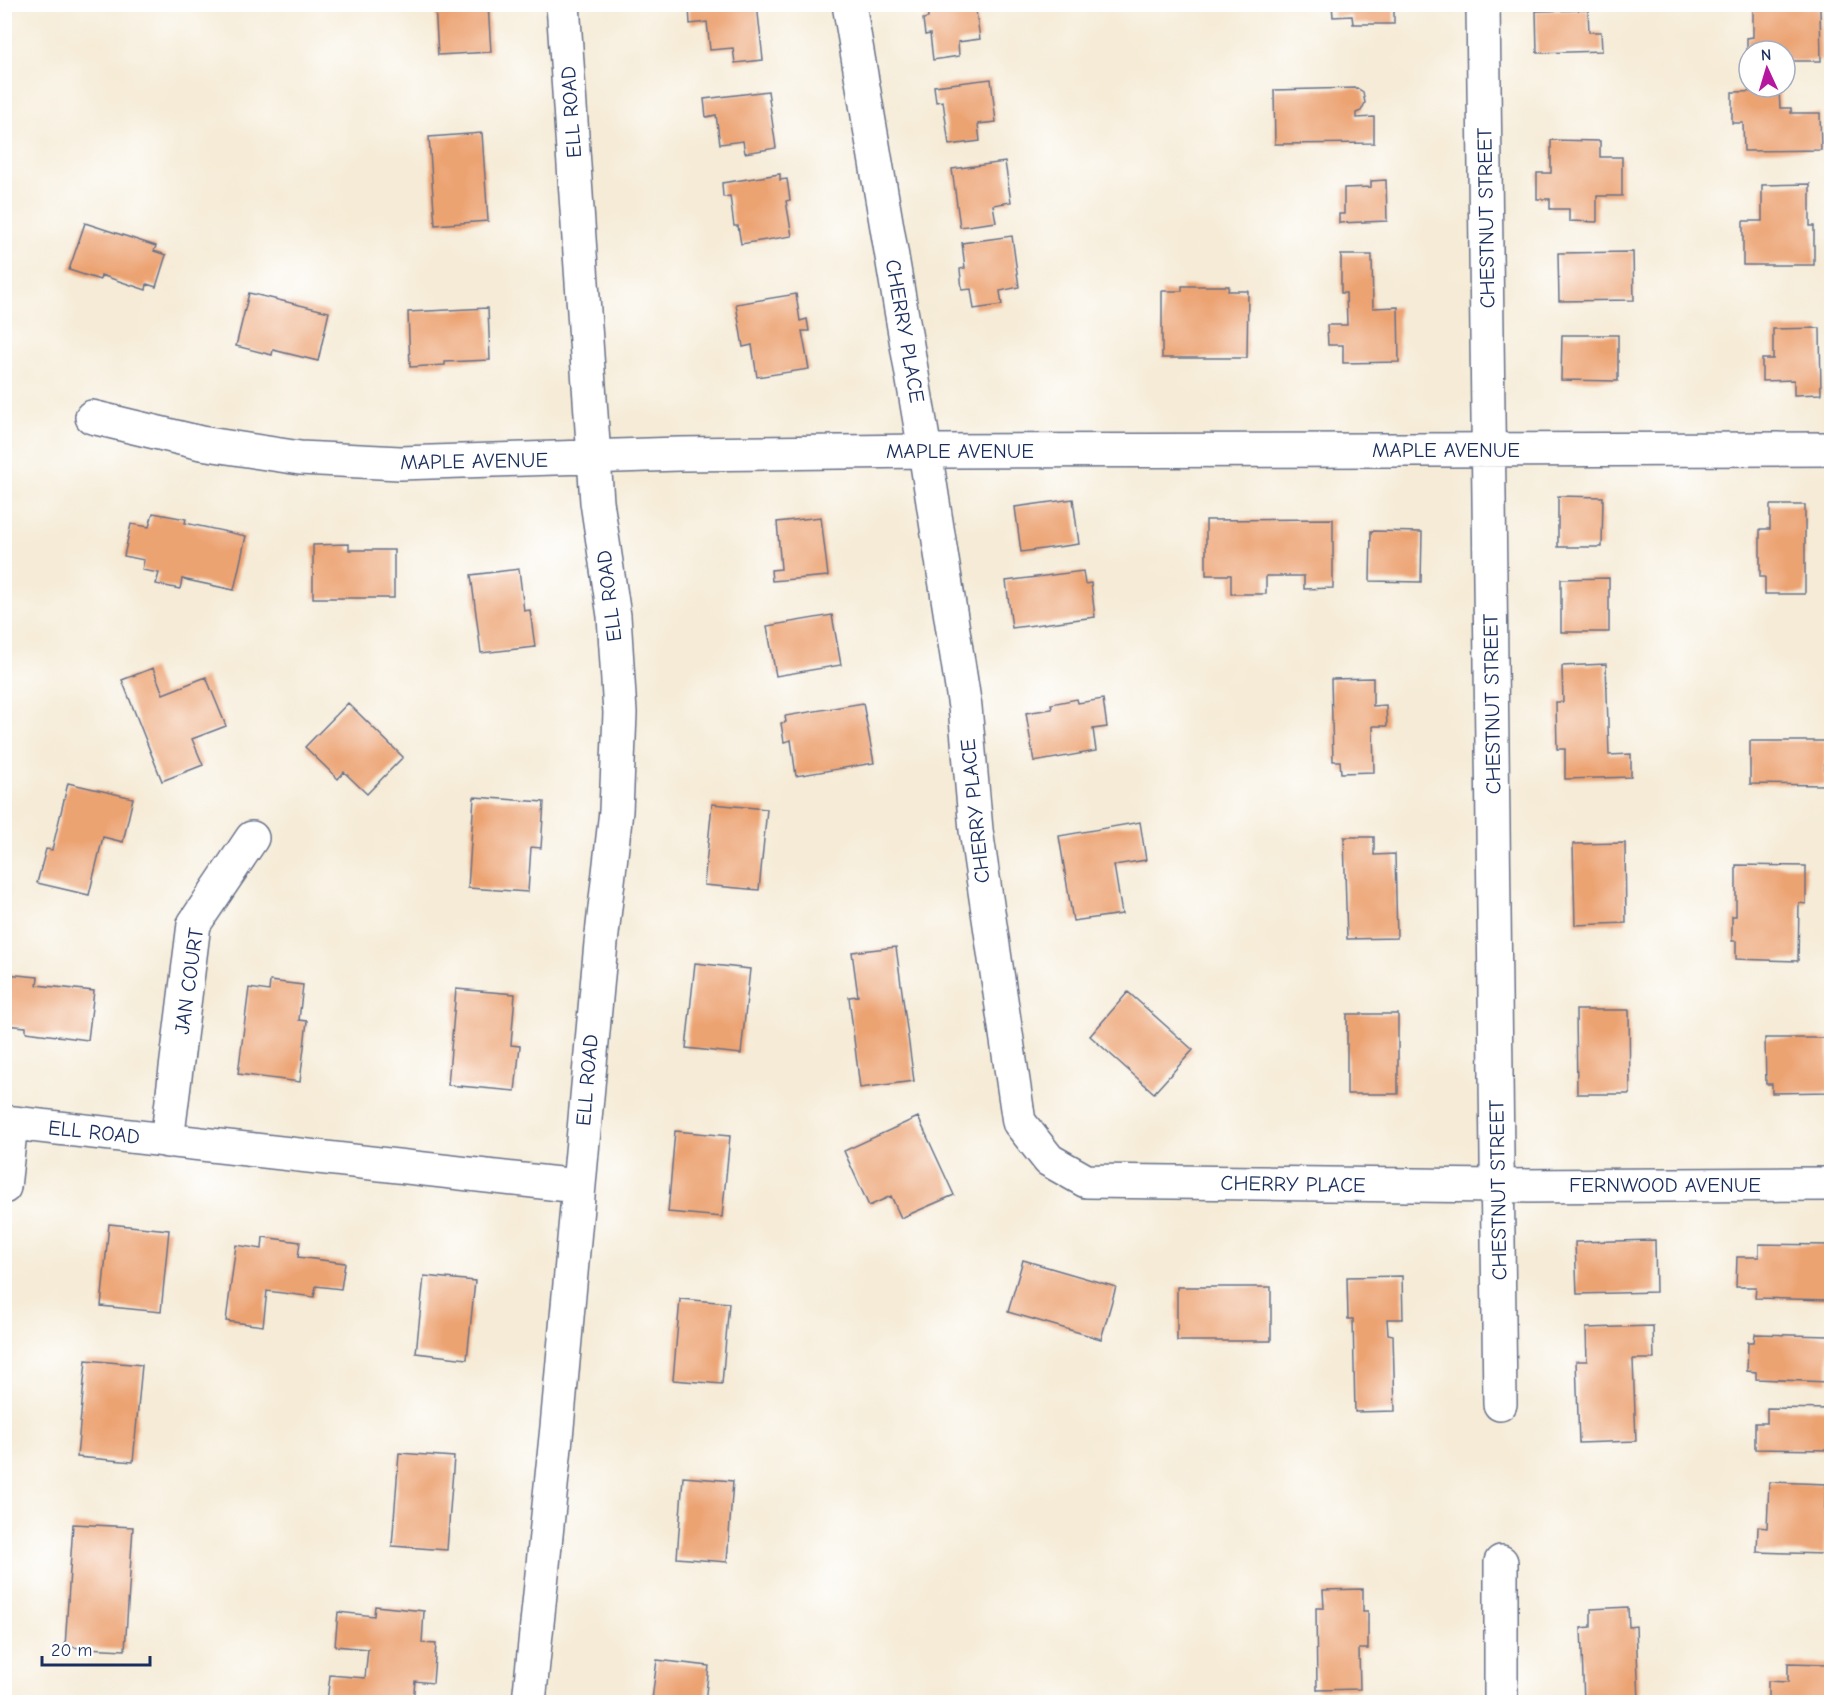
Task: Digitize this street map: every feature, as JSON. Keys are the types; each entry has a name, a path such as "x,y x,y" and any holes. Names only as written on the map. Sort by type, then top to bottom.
{"street":[{"name":"ELL ROAD","path":"529,1702 577,1186 616,811 620,713 614,616 597,502 563,4"},
{"name":"CHERRY PLACE","path":"849,4 925,451 965,707 975,830 1019,1122 1049,1160 1086,1181 1498,1186"},
{"name":"CHESTNUT STREET","path":"1483,4 1500,1404"},
{"name":"MAPLE AVENUE","path":"92,417 201,443 300,458 400,464 679,454 925,451 1832,449"},
{"name":"JAN COURT","path":"167,1141 194,924 252,838"},
{"name":"ELL ROAD","path":"8,1122 577,1186"},
{"path":"4,1187 8,1122"},
{"name":"FERNWOOD AVENUE","path":"1498,1186 1832,1184"},
{"path":"1501,1562 1501,1702"}],"building":[{"path":"435,4 488,4 491,52 438,55"},
{"path":"723,4 757,4 763,60 735,63 733,48 710,50 707,22 690,24 689,8"},
{"path":"927,4 975,4 980,39 958,42 959,56 933,60 930,34 925,35 923,19 928,18"},
{"path":"1332,4 1394,4 1394,24 1353,24 1352,16 1333,17"},
{"path":"1820,7 1821,61 1797,61 1797,39 1747,39 1753,37 1753,8"},
{"path":"1588,10 1589,32 1601,32 1602,51 1537,53 1536,11"},
{"path":"991,79 996,122 978,124 980,141 949,145 943,101 936,102 934,86"},
{"path":"1357,88 1363,92 1365,103 1361,111 1356,113 1356,118 1374,117 1374,143 1275,144 1274,90"},
{"path":"768,91 776,148 745,153 743,141 720,144 716,115 706,117 704,99"},
{"path":"1732,92 1737,92 1737,99 1779,99 1780,108 1791,108 1791,113 1820,113 1821,150 1744,151 1743,123 1732,123"},
{"path":"482,133 488,221 435,225 429,137"},
{"path":"1551,140 1600,141 1600,157 1622,157 1622,196 1597,196 1597,222 1569,221 1569,209 1550,209 1550,199 1537,199 1537,173 1551,173"},
{"path":"1005,162 1011,202 993,205 996,222 960,227 952,169"},
{"path":"780,174 780,180 787,179 790,200 786,201 792,236 741,244 738,226 734,226 730,196 723,197 722,183"},
{"path":"1386,180 1387,221 1339,223 1339,214 1344,214 1344,188 1371,187 1371,181"},
{"path":"1810,184 1810,226 1814,226 1814,265 1743,265 1743,221 1762,221 1762,185"},
{"path":"85,223 156,246 154,251 166,255 156,287 147,284 146,290 101,275 100,280 69,270"},
{"path":"1012,236 1019,287 1000,291 1002,305 974,309 971,289 962,290 960,269 965,268 962,243"},
{"path":"1633,252 1634,300 1559,301 1558,253"},
{"path":"1341,255 1372,255 1373,308 1398,307 1399,362 1343,363 1343,345 1328,345 1327,325 1347,325 1346,293 1341,293"},
{"path":"1182,286 1229,286 1228,291 1248,291 1247,358 1162,358 1162,291 1182,291"},
{"path":"249,293 329,312 318,361 273,350 272,355 236,346"},
{"path":"796,294 800,321 807,319 809,331 802,331 809,369 757,377 752,345 743,347 736,304"},
{"path":"488,308 490,360 445,362 445,365 410,367 408,312"},
{"path":"1820,328 1821,394 1794,395 1794,380 1762,381 1762,359 1773,359 1773,329"},
{"path":"1562,335 1618,335 1618,381 1561,380"},
{"path":"1558,496 1603,497 1602,547 1558,547"},
{"path":"1073,499 1079,544 1021,552 1015,507"},
{"path":"1770,505 1805,505 1805,594 1765,594 1765,577 1760,577 1760,529 1770,529"},
{"path":"153,513 186,519 185,523 246,536 234,590 182,579 180,589 156,584 159,573 142,570 144,560 124,556 131,524 149,527"},
{"path":"821,517 828,576 772,581 771,570 781,569 777,522"},
{"path":"1333,519 1333,588 1304,589 1304,576 1266,576 1266,594 1231,594 1231,575 1206,575 1206,520"},
{"path":"1371,531 1422,532 1421,582 1370,581"},
{"path":"349,544 349,550 394,550 394,598 313,598 313,545"},
{"path":"519,569 524,611 530,610 535,647 481,653 471,575"},
{"path":"1083,571 1085,584 1091,583 1095,617 1012,628 1006,581"},
{"path":"1609,578 1609,632 1561,632 1561,579"},
{"path":"832,615 841,665 776,676 767,626"},
{"path":"1606,664 1609,755 1631,754 1631,777 1565,779 1565,749 1557,749 1556,702 1563,702 1562,666"},
{"path":"153,668 163,694 206,677 226,726 192,739 203,765 162,781 122,680"},
{"path":"1373,678 1373,706 1386,705 1387,726 1373,726 1374,772 1341,773 1340,761 1333,761 1331,679"},
{"path":"1077,699 1078,703 1103,699 1107,727 1093,729 1096,751 1034,762 1026,713 1052,709 1051,704"},
{"path":"348,703 403,757 367,794 344,772 338,779 305,747"},
{"path":"863,703 874,763 796,776 791,740 784,742 781,723 786,722 785,716"},
{"path":"1750,741 1825,741 1825,785 1750,784"},
{"path":"68,783 133,798 123,842 103,837 89,895 37,883 46,849 52,850"},
{"path":"474,797 544,802 541,848 531,847 528,892 468,888"},
{"path":"712,804 767,809 759,890 704,885"},
{"path":"1140,822 1146,860 1114,865 1122,914 1073,921 1059,836"},
{"path":"1344,837 1374,837 1374,855 1395,854 1397,938 1347,939"},
{"path":"1625,843 1626,923 1575,925 1573,844"},
{"path":"1736,865 1806,866 1806,904 1799,903 1798,961 1736,959 1736,941 1732,941 1732,916 1736,916"},
{"path":"896,947 914,1081 860,1088 849,997 858,996 852,952"},
{"path":"695,963 750,969 741,1054 686,1048"},
{"path":"6,974 38,977 37,985 94,991 88,1040 26,1032 26,1027 4,1025"},
{"path":"270,981 303,985 299,1020 307,1021 300,1082 238,1074 249,988 269,991"},
{"path":"456,989 515,994 511,1045 520,1046 515,1091 448,1085"},
{"path":"1128,992 1193,1050 1154,1093 1090,1036"},
{"path":"1576,1010 1629,1010 1630,1094 1577,1094"},
{"path":"1347,1014 1398,1014 1398,1094 1347,1094"},
{"path":"1765,1038 1828,1038 1829,1092 1772,1093 1772,1084 1766,1084"},
{"path":"918,1117 954,1195 901,1218 891,1196 869,1206 844,1151"},
{"path":"675,1131 730,1136 722,1217 668,1212"},
{"path":"109,1224 169,1230 161,1312 101,1306"},
{"path":"263,1237 300,1242 298,1257 345,1263 341,1289 316,1286 314,1297 267,1291 263,1326 226,1321 236,1245 262,1249"},
{"path":"1655,1240 1656,1292 1577,1294 1575,1242"},
{"path":"1759,1244 1831,1245 1830,1300 1755,1298 1756,1287 1736,1287 1737,1257 1759,1257"},
{"path":"1023,1260 1116,1287 1101,1339 1008,1312"},
{"path":"424,1276 475,1281 467,1359 416,1353"},
{"path":"1402,1276 1403,1319 1387,1319 1388,1334 1393,1335 1395,1411 1355,1412 1353,1319 1348,1319 1347,1277"},
{"path":"1177,1287 1271,1287 1271,1341 1177,1341"},
{"path":"680,1299 729,1303 722,1384 673,1380"},
{"path":"1653,1326 1654,1359 1633,1359 1636,1441 1579,1443 1576,1361 1587,1361 1586,1328"},
{"path":"1755,1334 1829,1336 1828,1382 1756,1379 1756,1372 1747,1371 1748,1342 1754,1342"},
{"path":"86,1360 142,1365 133,1462 77,1457"},
{"path":"1767,1408 1832,1409 1832,1450 1755,1449 1755,1423 1767,1423"},
{"path":"399,1453 454,1457 447,1550 392,1546"},
{"path":"683,1477 733,1481 727,1562 677,1558"},
{"path":"1769,1482 1826,1484 1825,1508 1832,1509 1832,1520 1825,1520 1824,1554 1757,1552 1758,1527 1767,1528"},
{"path":"73,1524 133,1527 125,1650 65,1647"},
{"path":"1363,1589 1363,1611 1368,1611 1368,1649 1359,1649 1360,1689 1317,1690 1316,1608 1324,1608 1323,1590"},
{"path":"375,1606 424,1611 422,1643 436,1644 433,1683 415,1681 413,1702 327,1702 330,1675 365,1678 368,1649 335,1646 338,1612 374,1616"},
{"path":"1628,1607 1629,1627 1636,1626 1639,1702 1584,1702 1581,1628 1591,1627 1591,1609"},
{"path":"657,1660 709,1666 705,1702 652,1700"},
{"path":"1788,1663 1829,1664 1828,1702 1768,1702 1768,1681 1788,1682"}]}
